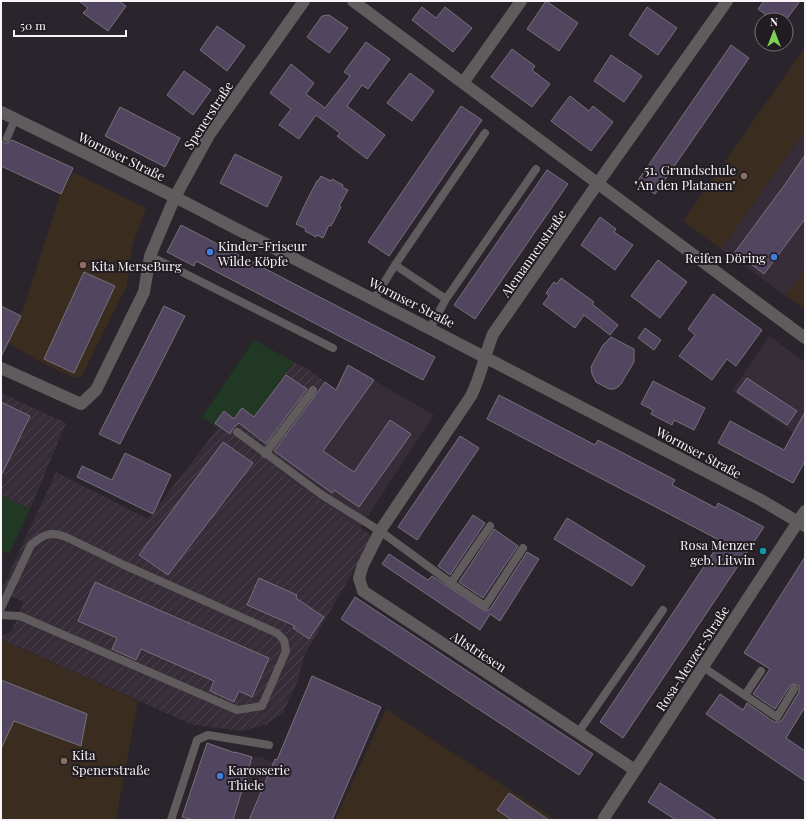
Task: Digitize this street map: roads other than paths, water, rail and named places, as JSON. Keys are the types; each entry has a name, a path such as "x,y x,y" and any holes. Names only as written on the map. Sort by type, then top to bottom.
{"street":[{"name":"Spenerstraße","path":"1,368 81,404 96,390 144,292 150,256 175,197 209,135 304,1"},
{"path":"353,1 805,338"},
{"path":"463,83 521,1"},
{"name":"Alemannenstraße","path":"380,531 471,396 481,373 493,334 727,1"},
{"name":"Wormser Straße","path":"1,112 175,197 485,356 761,500 801,524"},
{"name":"Rosa-Menzer-Straße","path":"605,820 604,818 703,667 801,524 805,511"},
{"name":"Altstriesen","path":"380,531 363,565 359,578 363,591 636,770"}],"lane":[{"path":"7,138 15,119"},
{"path":"374,299 485,133"},
{"path":"430,328 446,299 536,169"},
{"path":"150,256 333,348"},
{"path":"396,265 446,299"},
{"path":"265,454 313,390"},
{"path":"237,432 322,495 380,531 485,606 522,548"},
{"path":"451,583 490,526"},
{"path":"1,608 31,545 39,538 47,534 56,534 72,539 124,565 277,633 284,640 286,651 262,706 237,710 20,616 1,615"},
{"path":"578,733 663,610"},
{"path":"703,667 777,718 794,689"},
{"path":"745,695 761,670"},
{"path":"172,820 197,740 208,735 269,745"}],"place":[{"name":"51. Grundschule \"An den Platanen\"","path":"744,176"},
{"name":"Kinder-Friseur Wilde Köpfe","path":"210,252"},
{"name":"Reifen Döring","path":"774,257"},
{"name":"Kita MerseBurg","path":"83,265"},
{"name":"Rosa Menzer geb. Litwin","path":"763,551"},
{"name":"Kita Spenerstraße","path":"64,761"},
{"name":"Karosserie Thiele","path":"220,776"}]}
